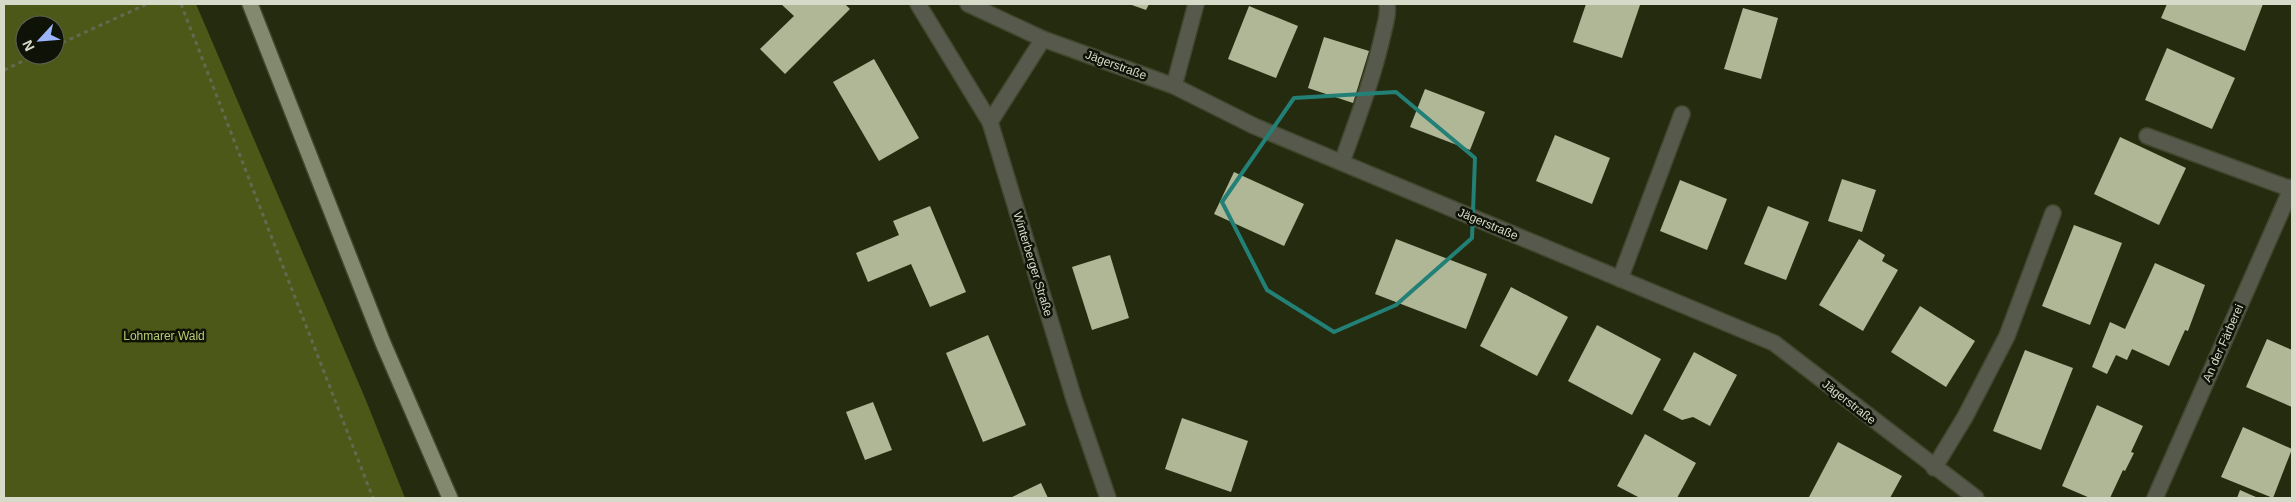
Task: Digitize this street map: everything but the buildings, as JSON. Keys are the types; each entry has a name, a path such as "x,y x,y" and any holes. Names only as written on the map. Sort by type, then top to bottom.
{"main road":[{"path":"250,4 384,343 450,498"}],"street":[{"path":"918,4 990,122 1043,39"},
{"name":"Jägerstraße","path":"968,4 1043,39 1174,86 1254,126 1774,343 1934,468 1976,498"},
{"path":"1174,86 1196,4"},
{"path":"1342,162 1380,48 1388,11 1387,4"},
{"path":"1620,279 1682,114"},
{"name":"Winterberger Straße","path":"990,122 1074,399 1108,498"},
{"path":"2146,136 2292,188"},
{"name":"An der Färberei","path":"2155,498 2292,188"},
{"path":"1934,468 1966,418 2007,336 2053,213"}],"path":[{"path":"65,41 147,4"},
{"path":"181,4 373,498"}],"highlighted area":[{"path":"1396,92 1475,158 1472,238 1396,305 1334,332 1267,290 1222,202 1294,98"}],"green space":[{"name":"Lohmarer Wald","path":"4,4 196,4 365,398 405,498 4,498"}]}
